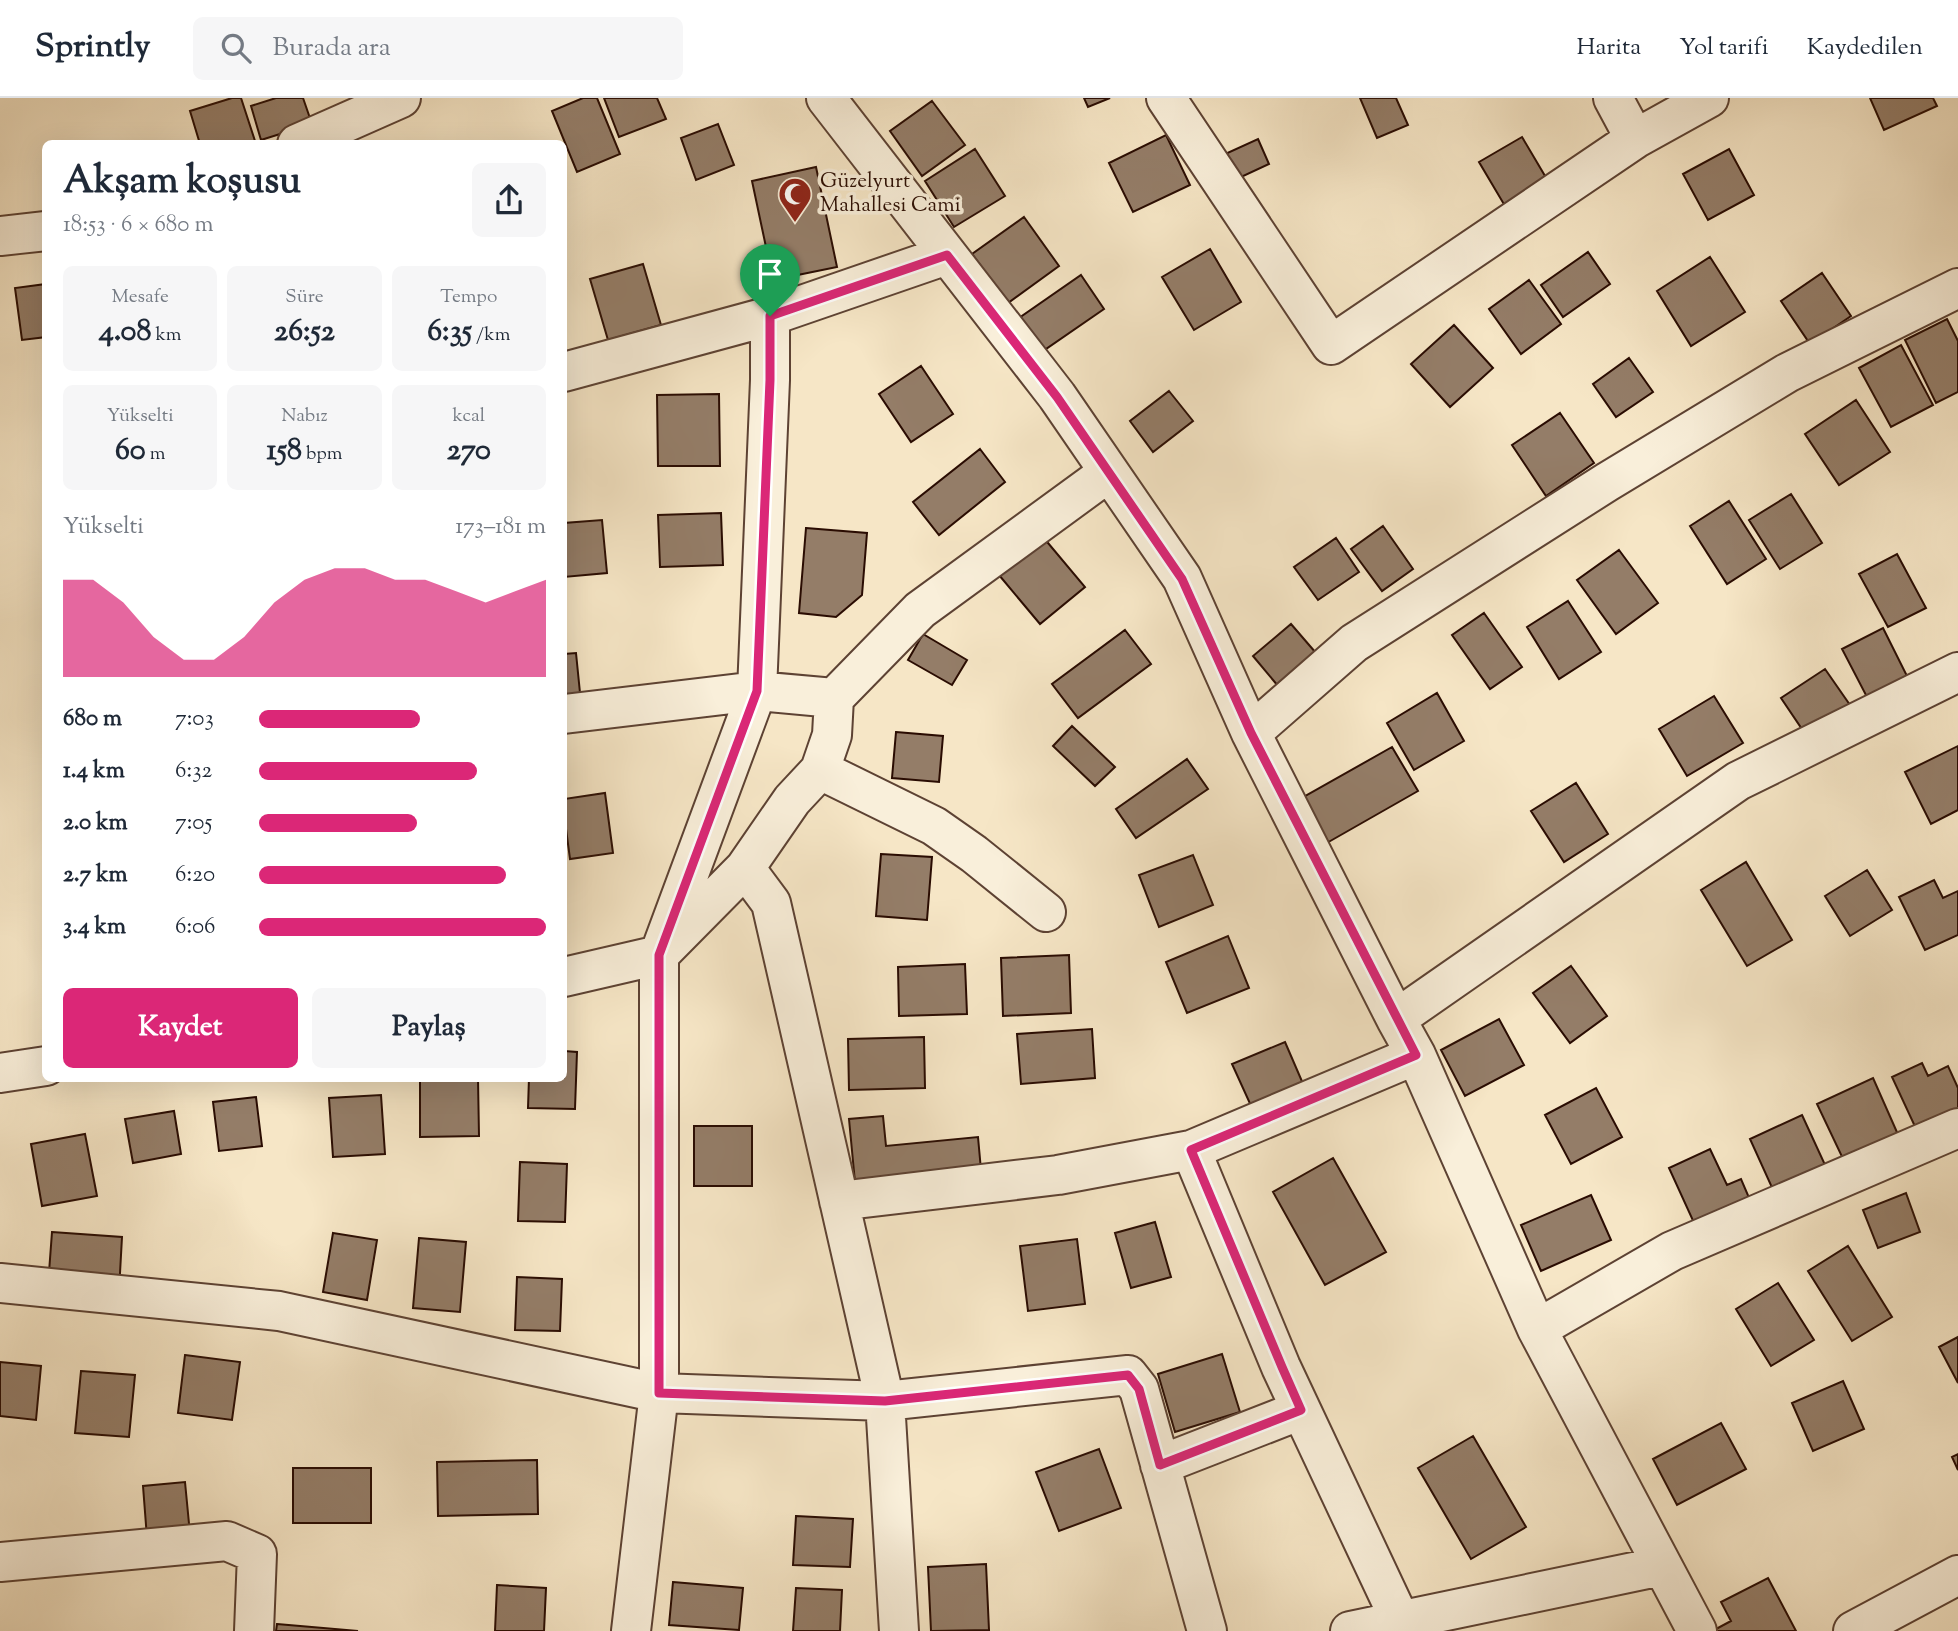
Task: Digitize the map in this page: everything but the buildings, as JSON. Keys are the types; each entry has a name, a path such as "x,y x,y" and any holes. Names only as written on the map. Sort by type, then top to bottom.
{"street":[{"path":"306,140 401,98"},
{"path":"826,98 1057,397 1182,579 1251,733 1416,1055 1537,1329 1697,1631"},
{"path":"1166,98 1331,345 1635,139 1709,98"},
{"path":"1613,98 1635,139"},
{"path":"0,236 42,231"},
{"path":"567,371 770,316 947,255"},
{"path":"1251,733 1354,643 1606,482 1787,373 1958,288"},
{"path":"631,1631 659,1393 659,955 757,691 770,380 770,316"},
{"path":"567,976 659,955 745,867 792,800 820,770 832,735 834,698 920,610 1109,472"},
{"path":"1396,1019 1738,781 1958,672"},
{"path":"567,714 757,691 834,698"},
{"path":"820,770 934,826 974,854 1046,912"},
{"path":"745,867 771,903 885,1401 900,1631"},
{"path":"839,1201 1058,1175 1191,1150 1416,1055"},
{"path":"0,1073 42,1067"},
{"path":"1537,1329 1672,1251 1958,1128"},
{"path":"1191,1150 1301,1410 1400,1620"},
{"path":"0,1283 279,1311 659,1393 885,1401 1128,1375 1139,1389 1207,1631"},
{"path":"1160,1465 1301,1410"},
{"path":"0,1562 227,1541 257,1554 254,1631"},
{"path":"1350,1631 1662,1566"},
{"path":"1853,1631 1958,1575"}],"place":[{"name":"Güzelyurt Mahallesi Cami","path":"795,224"}],"route":[{"path":"947,255 1057,397 1182,579 1251,733 1416,1055 1191,1150 1301,1410 1160,1465 1139,1389 1128,1375 885,1401 659,1393 659,955 757,691 770,380 770,316 947,255"}]}
